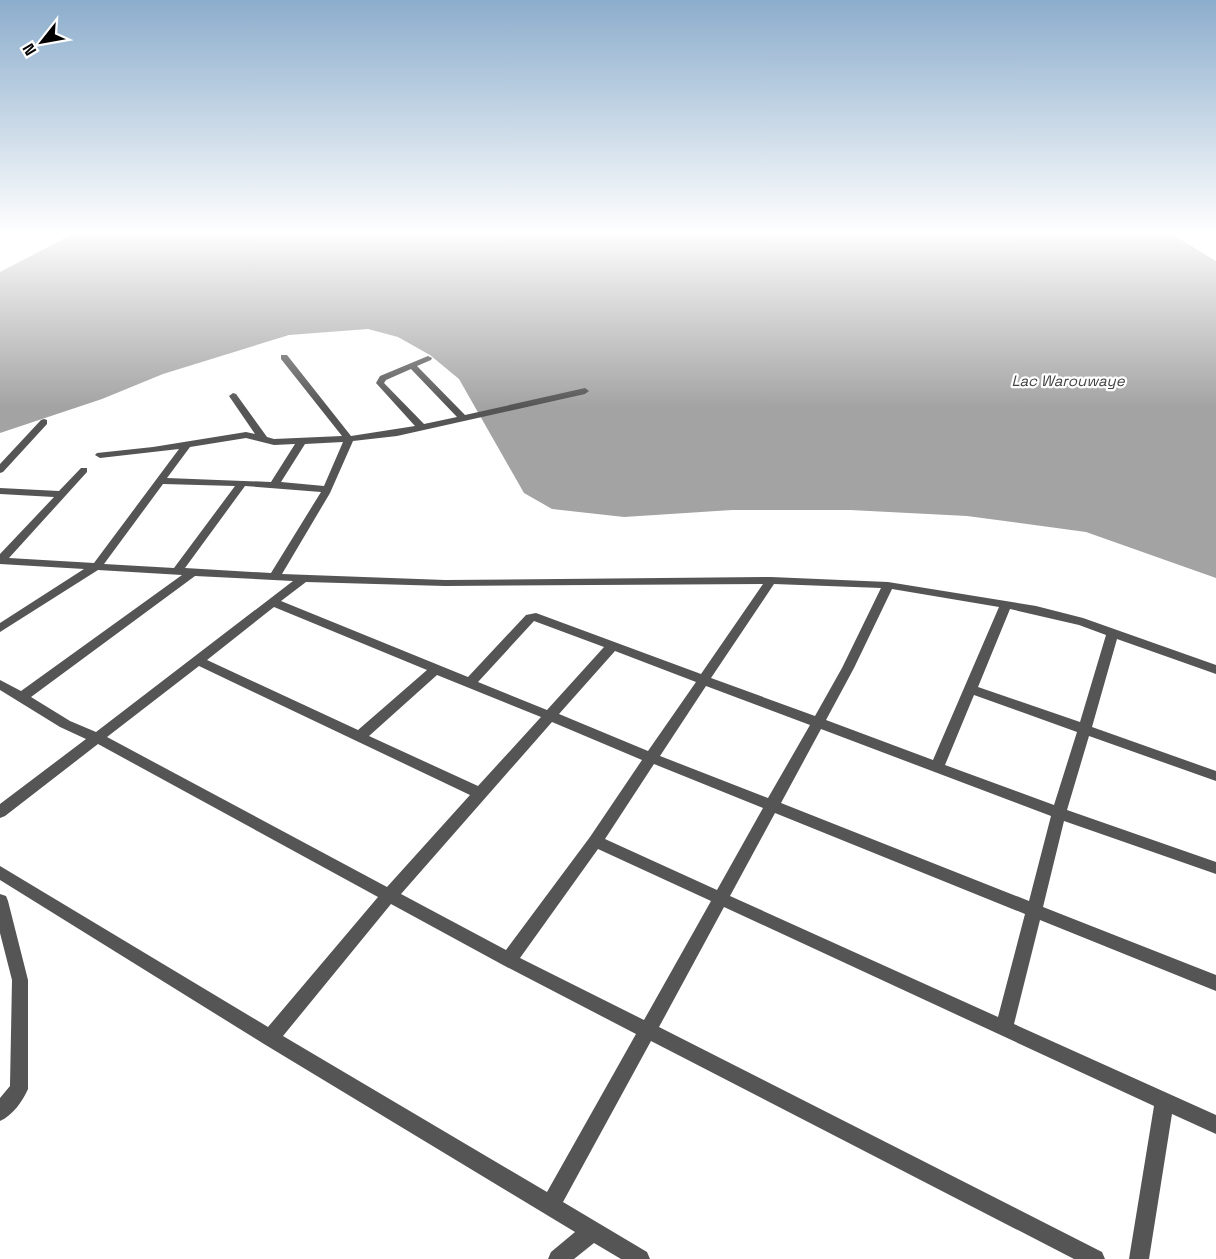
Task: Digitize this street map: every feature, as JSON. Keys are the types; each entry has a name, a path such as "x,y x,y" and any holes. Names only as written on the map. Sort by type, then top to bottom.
{"street":[{"path":"284,357 349,439"},
{"path":"421,427 380,383 382,378 428,358"},
{"path":"412,365 462,417"},
{"path":"100,455 188,445 246,435 263,440 301,442 349,439 421,427 585,391"},
{"path":"233,396 263,440"},
{"path":"0,470 44,422"},
{"path":"275,576 327,489 349,439"},
{"path":"274,485 301,442"},
{"path":"0,628 97,566 188,445"},
{"path":"0,561 84,470"},
{"path":"160,481 242,483 327,489"},
{"path":"178,570 242,483"},
{"path":"0,491 60,494"},
{"path":"0,561 304,578 445,583 771,580 888,585 1036,610 1113,633 1216,670"},
{"path":"22,697 193,572"},
{"path":"0,812 304,578"},
{"path":"509,960 595,842 771,580"},
{"path":"551,1205 848,668 888,585"},
{"path":"272,602 652,758 1216,983"},
{"path":"937,767 1006,605"},
{"path":"470,683 530,618 536,617 1059,813 1216,867"},
{"path":"1004,1029 1059,813 1113,633"},
{"path":"270,1038 389,896 613,645"},
{"path":"197,660 481,794"},
{"path":"360,736 436,669"},
{"path":"0,684 65,724 97,738 509,960 1095,1259"},
{"path":"971,689 1216,776"},
{"path":"595,842 1216,1125"},
{"path":"0,872 270,1038 640,1259"},
{"path":"0,901 20,980 19,1089 0,1112"},
{"path":"1139,1259 1164,1103"},
{"path":"558,1259 593,1230"}],"water":[{"name":"Lac Warouwaye","path":"0,291 1216,291 1216,578 1086,532 967,516 850,510 732,510 624,517 552,509 524,493 459,379 430,355 398,337 368,329 289,335 163,374 102,399 0,433"}]}
